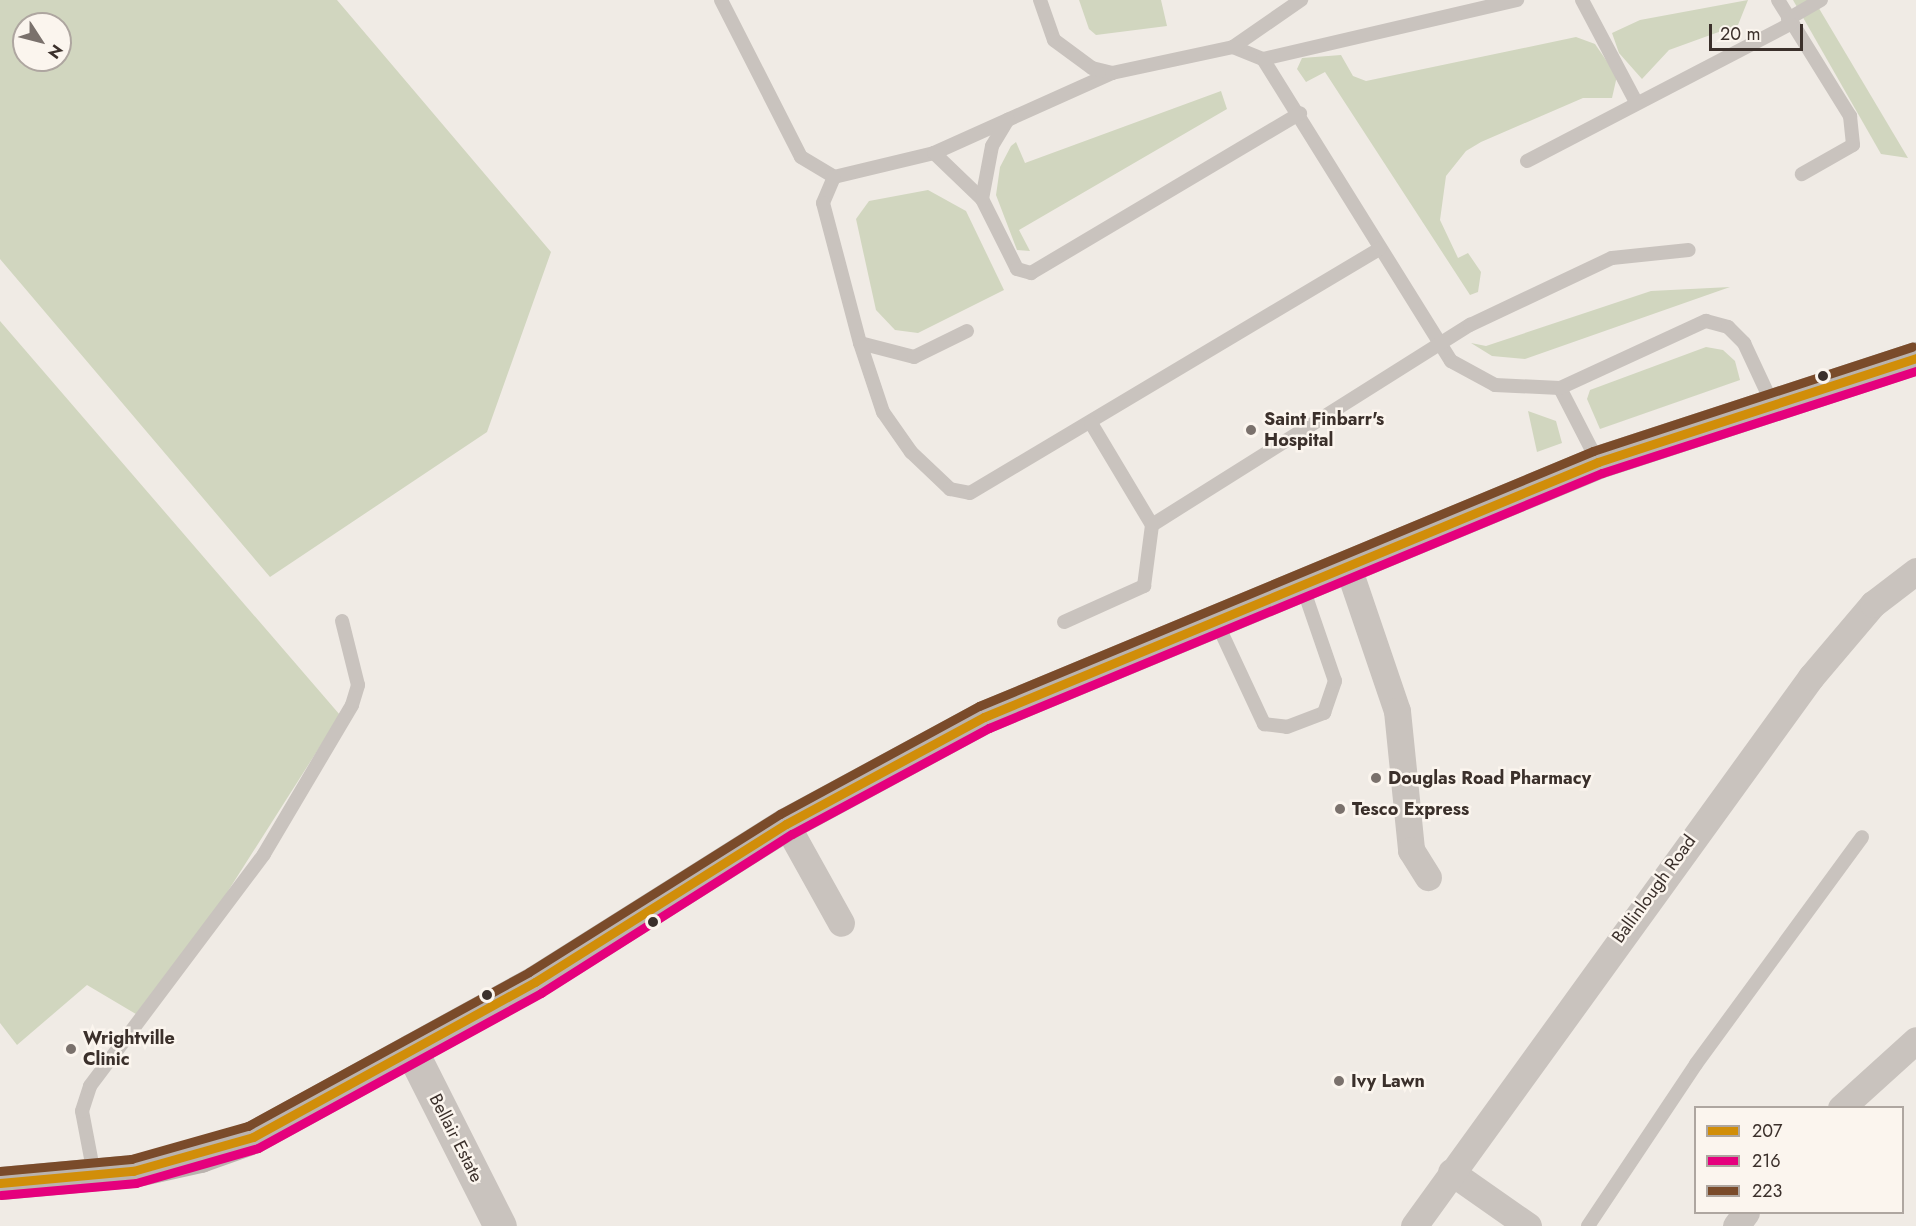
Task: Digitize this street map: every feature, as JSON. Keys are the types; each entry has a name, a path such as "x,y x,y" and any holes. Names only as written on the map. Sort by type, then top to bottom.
{"main road":[{"path":"0,1183 173,1164 252,1137 542,978 786,824 984,717 1302,585 1347,564 1598,462 1772,403 1916,358"}],"street":[{"path":"1347,564 1397,711 1411,850 1428,877"},
{"name":"Ballinlough Road","path":"1414,1226 1811,677 1873,604 1916,571"},
{"path":"786,824 841,923"},
{"path":"1842,1106 1916,1040"},
{"name":"Bellair Estate","path":"411,1050 500,1226"},
{"path":"1451,1172 1528,1226"}],"lane":[{"path":"721,0 801,157 834,177 934,153 1112,73 1233,47 1301,0"},
{"path":"1040,0 1054,40 1076,60 1112,73"},
{"path":"1233,47 1263,58 1517,0"},
{"path":"1582,0 1636,102"},
{"path":"1778,0 1850,116 1853,145 1802,174"},
{"path":"1527,161 1789,21 1821,0"},
{"path":"1263,58 1300,113 1380,249 1439,342 1468,374 1495,385 1560,388 1706,321 1728,327 1744,343 1772,403"},
{"path":"934,153 982,199 1017,268 1041,270 1300,113"},
{"path":"982,199 992,146 1008,118"},
{"path":"834,177 823,203 860,344 883,412 911,452 950,489 970,493 1380,249"},
{"path":"1152,525 1439,342 1612,258 1689,250"},
{"path":"860,344 914,357 967,331"},
{"path":"1560,388 1598,462"},
{"path":"1064,622 1144,586 1152,525 1091,423"},
{"path":"1216,621 1264,724 1287,728 1324,713 1335,681 1302,585"},
{"path":"93,1174 82,1111 90,1086 253,870 351,705 358,685 342,621"},
{"path":"1588,1226 1696,1064 1862,837"}],"green space":[{"path":"0,0 337,0 551,252 487,432 270,577 0,259"},
{"path":"1079,0 1161,0 1167,26 1096,35 1089,29"},
{"path":"1748,0 1738,25 1669,50 1642,79 1619,53 1612,33 1640,20"},
{"path":"1793,0 1814,0 1908,158 1881,154"},
{"path":"1576,37 1595,44 1617,76 1612,98 1583,98 1481,142 1466,151 1446,176 1440,220 1458,258 1468,253 1481,272 1478,292 1470,295 1325,72 1306,82 1297,69 1302,58 1341,55 1353,76 1366,81"},
{"path":"1221,91 1227,109 1019,230 1030,251 1017,250 996,195 1000,167 1011,146 1016,142 1025,163"},
{"path":"928,190 966,211 1004,290 918,333 895,330 876,310 856,219 869,201"},
{"path":"1730,287 1525,359 1492,356 1471,343 1486,346 1651,291"},
{"path":"0,321 340,715 146,1020 87,985 17,1045 0,1023"},
{"path":"1706,347 1723,350 1735,361 1740,380 1600,429 1587,399 1590,390"},
{"path":"1528,411 1556,421 1562,443 1537,452"}],"transit line":[{"name":"223","path":"0,1171 131,1159 248,1126 529,972 780,814 979,706 1593,451 1912,347"},
{"name":"207","path":"0,1183 133,1171 253,1137 535,982 786,824 984,717 1598,462 1916,358"},
{"name":"216","path":"1,1195 136,1183 258,1148 541,993 792,834 989,728 1602,473 1916,371"}],"place":[{"name":"Saint Finbarr's Hospital","path":"1251,430"},
{"name":"Douglas Road Pharmacy","path":"1376,778"},
{"name":"Tesco Express","path":"1340,809"},
{"name":"Wrightville Clinic","path":"71,1049"},
{"name":"Ivy Lawn","path":"1339,1081"}]}
